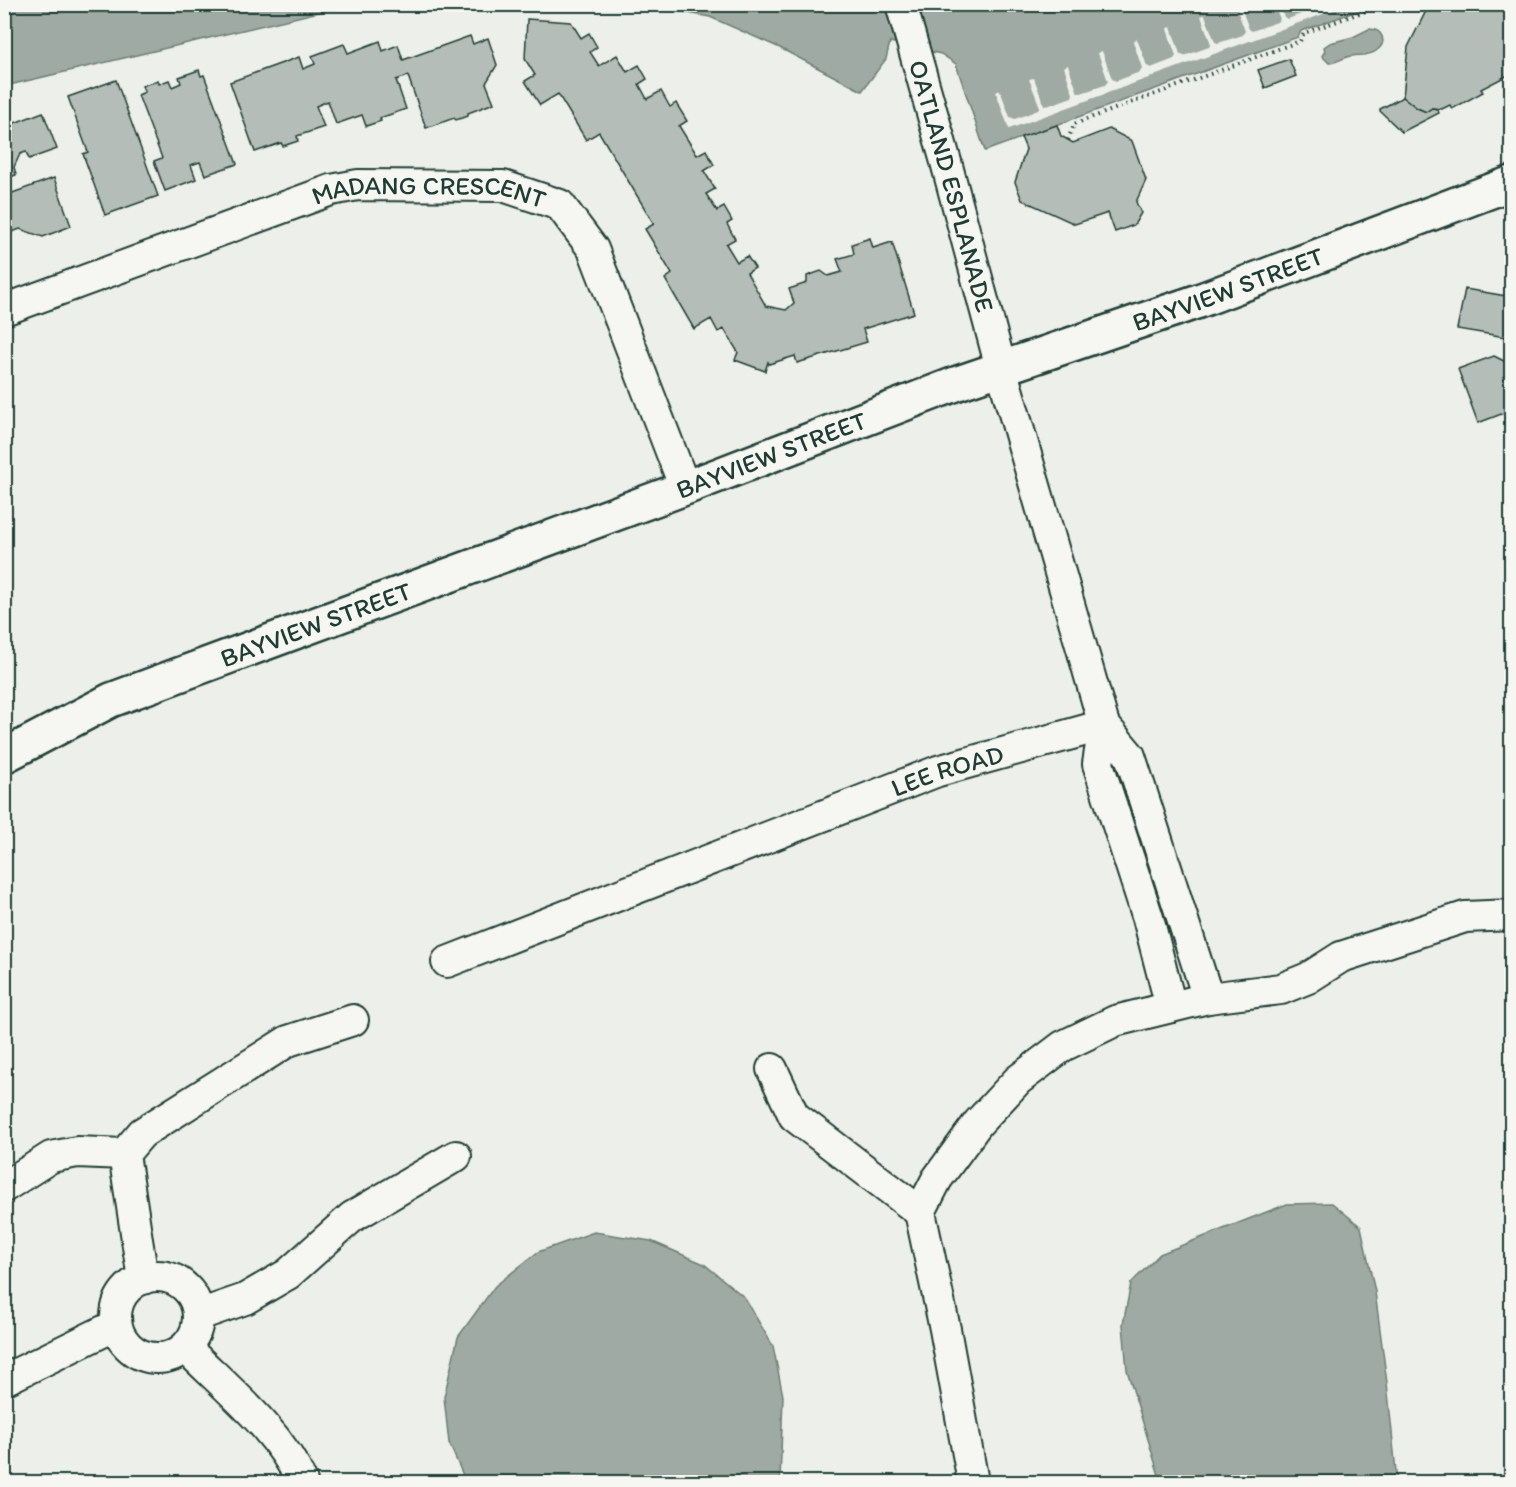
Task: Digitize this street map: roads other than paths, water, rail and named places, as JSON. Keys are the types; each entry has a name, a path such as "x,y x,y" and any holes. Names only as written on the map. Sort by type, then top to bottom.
{"main road":[{"name":"BAYVIEW STREET","path":"4,756 111,700 685,488 958,383 1196,302 1512,183"},
{"name":"BAYVIEW STREET","path":"4,767 37,740"}],"street":[{"name":"OATLAND ESPLANADE","path":"901,4 1001,368"},
{"name":"MADANG CRESCENT","path":"4,310 331,190 358,185 503,186 560,205 593,249 685,488"},
{"path":"1001,368 1104,725 1130,756 1208,998"},
{"path":"1104,725 1098,764 1148,918 1171,1007"},
{"name":"LEE ROAD","path":"447,962 938,771 1104,725"},
{"path":"973,1482 945,1329 920,1212 937,1179 978,1123 1018,1080 1064,1046 1114,1021 1208,998 1281,989 1308,978 1341,957 1465,917 1512,915"},
{"path":"143,1279 124,1154 142,1133 288,1041 353,1020"},
{"path":"772,1069 794,1116 920,1212"},
{"path":"4,1188 51,1157 77,1152 124,1154"},
{"path":"199,1316 245,1299 288,1274 352,1217 456,1156"},
{"path":"152,1276 166,1276 177,1280 188,1289 195,1301 199,1316 194,1336 186,1348 173,1356 159,1359 140,1356 124,1344 116,1325 116,1310 123,1292 134,1282 143,1279 152,1276"},
{"path":"4,1380 116,1325"},
{"path":"186,1348 264,1426 297,1471 302,1482"}]}
